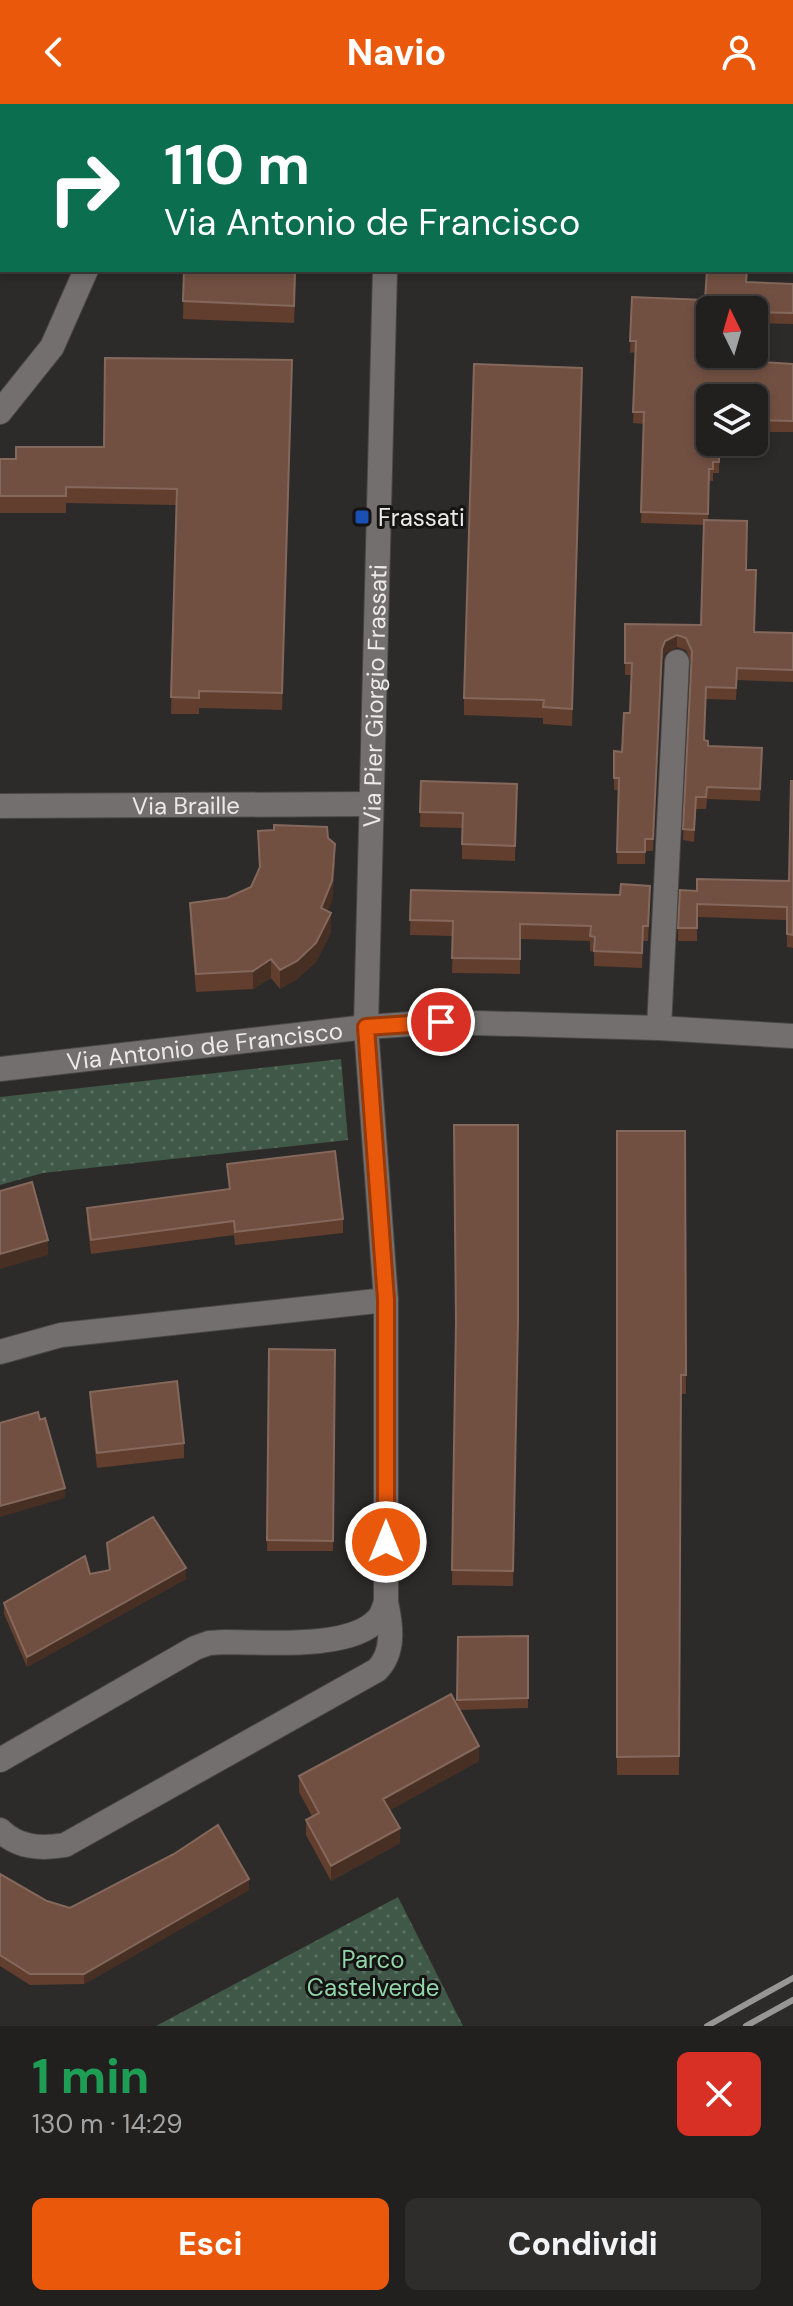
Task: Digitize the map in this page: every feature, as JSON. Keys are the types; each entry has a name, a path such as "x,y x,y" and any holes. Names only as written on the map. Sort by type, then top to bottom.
{"street":[{"path":"0,412 52,347 85,272"},
{"name":"Via Pier Giorgio Frassati","path":"0,1830 23,1845 46,1848 65,1845 377,1670 384,1662 392,1628 386,1602 386,1300 366,1027 385,272"},
{"path":"659,1028 677,662"},
{"name":"Via Braille","path":"0,806 371,804"},
{"name":"Via Antonio de Francisco","path":"0,1069 366,1027 441,1022 659,1028 793,1036"},
{"path":"0,1352 61,1335 386,1300"},
{"path":"0,1760 195,1648 209,1643 334,1641 355,1634 378,1620 386,1602"}],"green space":[{"path":"341,1059 348,1140 43,1173 0,1185 0,1097"},
{"name":"Parco Castelverde","path":"398,1897 463,2026 156,2026"}],"building":[{"path":"184,272 295,272 294,306 183,301"},
{"path":"707,272 747,272 746,282 793,284 793,313 768,312 768,296 705,296"},
{"path":"632,297 696,300 696,368 768,368 768,362 793,364 793,421 768,420 768,384 696,384 696,456 719,456 719,462 713,462 713,469 709,469 708,514 641,512 644,412 633,412 636,341 630,341"},
{"path":"105,358 292,360 282,693 199,691 199,698 171,697 177,489 66,487 66,496 0,496 0,459 16,459 16,447 104,447"},
{"path":"474,364 582,368 572,709 543,707 544,700 464,698"},
{"path":"704,520 747,521 746,570 756,570 754,632 793,633 793,670 737,668 736,688 706,687 704,740 708,741 708,746 762,748 760,789 707,787 706,797 696,797 694,830 683,829 692,651 686,638 677,635 665,641 662,649 653,839 645,839 645,852 617,852 619,778 614,778 614,751 622,752 624,713 630,713 632,663 625,663 625,624 701,625"},
{"path":"421,781 517,784 515,846 462,844 463,813 420,812"},
{"path":"791,781 793,935 787,934 787,907 697,904 697,928 678,928 680,890 697,891 697,879 789,881"},
{"path":"274,825 327,827 328,838 335,844 332,881 321,908 331,913 316,943 297,961 280,970 271,959 253,971 196,974 190,903 227,898 251,887 260,867 258,831 274,830"},
{"path":"621,884 650,886 648,926 643,926 642,953 594,951 595,937 590,936 591,926 520,924 520,959 452,958 453,921 410,920 411,890 620,895"},
{"path":"454,1125 518,1125 513,1571 452,1570 456,1322"},
{"path":"617,1131 685,1131 686,1375 681,1375 679,1756 617,1757"},
{"path":"335,1151 343,1219 235,1232 234,1221 91,1240 87,1208 230,1189 227,1164"},
{"path":"32,1182 48,1240 0,1254 0,1191"},
{"path":"269,1349 335,1350 333,1541 267,1540"},
{"path":"177,1381 184,1443 97,1453 90,1392"},
{"path":"38,1412 40,1420 45,1418 65,1488 0,1506 0,1423"},
{"path":"153,1517 186,1568 27,1657 4,1603 85,1556 90,1574 110,1570 107,1543"},
{"path":"528,1636 528,1698 457,1700 458,1637"},
{"path":"451,1694 479,1746 383,1799 400,1828 331,1866 306,1820 319,1813 299,1776"},
{"path":"218,1825 249,1879 84,1974 30,1974 0,1955 0,1874 47,1901 70,1908 174,1854"}],"railway":[{"path":"707,2026 793,1978"},
{"path":"746,2026 793,2000"}],"place":[{"name":"Frassati","path":"362,517"}],"route":[{"path":"386,1542 386,1300 366,1027 441,1022"}]}
